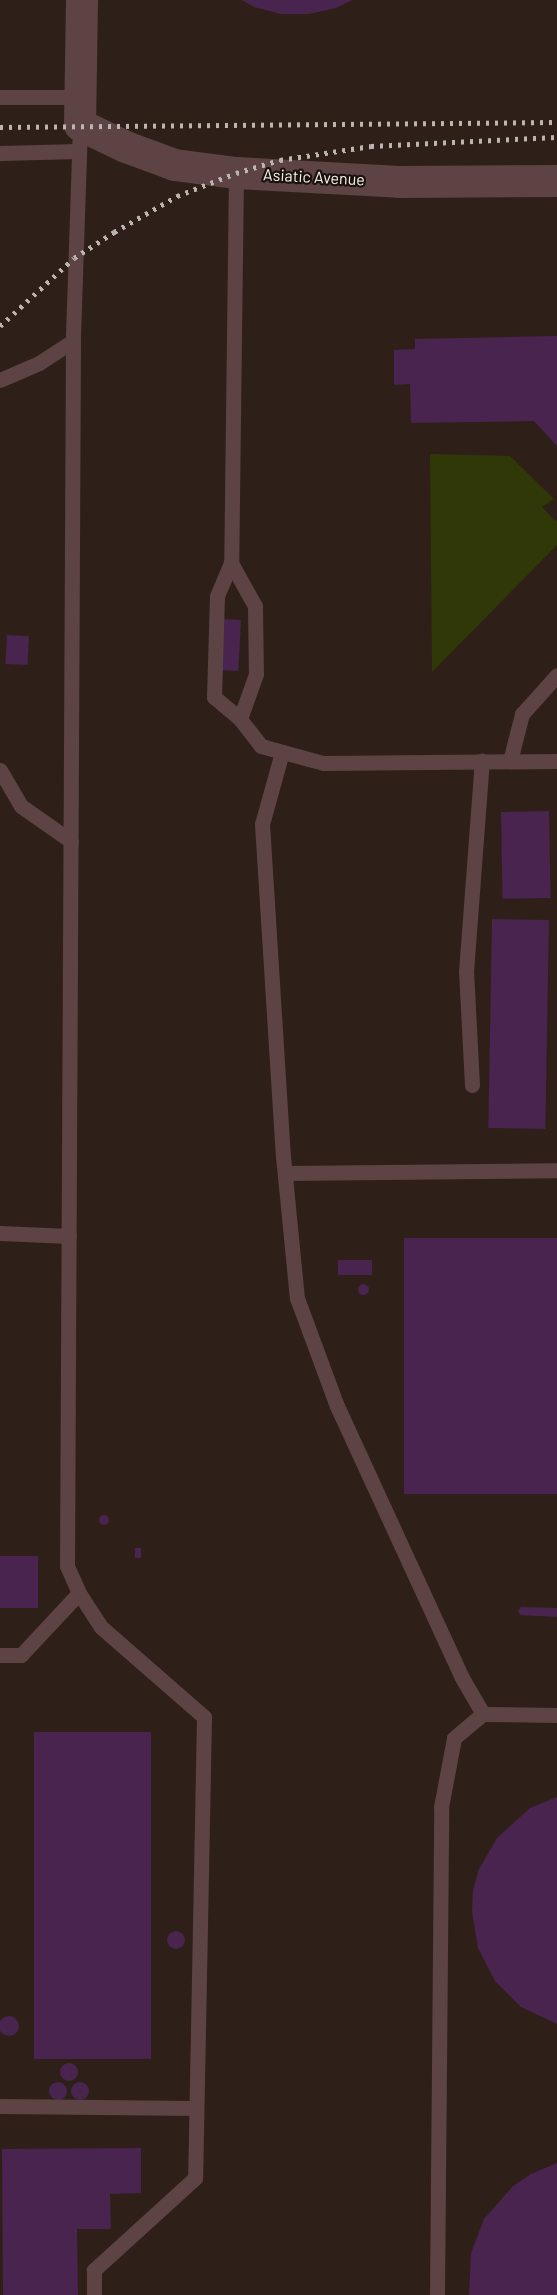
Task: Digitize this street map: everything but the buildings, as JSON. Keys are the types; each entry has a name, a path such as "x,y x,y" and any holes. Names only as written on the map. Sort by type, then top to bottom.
{"street":[{"path":"80,124 82,0"},
{"name":"Asiatic Avenue","path":"80,124 175,165 236,173 400,182 557,181"}],"lane":[{"path":"0,97 80,124"},
{"path":"0,153 80,124"},
{"path":"80,124 73,341 67,1566 79,1593 100,1627 204,1717 195,2178 94,2270 94,2295"},
{"path":"236,173 231,563 217,596 214,697 240,719 261,746 323,763 557,761"},
{"path":"0,380 39,363 73,341"},
{"path":"231,563 255,606 256,674 240,719"},
{"path":"510,761 522,714 557,675"},
{"path":"282,752 262,824 285,1173 297,1298 337,1406 461,1676 483,1714"},
{"path":"472,1085 466,972 482,761"},
{"path":"0,770 21,806 71,841"},
{"path":"285,1173 557,1170"},
{"path":"0,1233 69,1236"},
{"path":"0,1655 21,1655 79,1593"},
{"path":"437,2295 441,1807 454,1738 483,1714 557,1715"},
{"path":"0,2106 196,2108"}],"shaded area":[{"path":"0,0 557,0 557,2295 0,2295"}],"green space":[{"path":"430,454 510,456 554,499 542,507 555,521 557,520 557,545 432,672"}],"railway":[{"path":"0,127 557,122"},
{"path":"0,326 74,258 114,232 177,196 236,173 280,160 371,146 557,137"}]}
